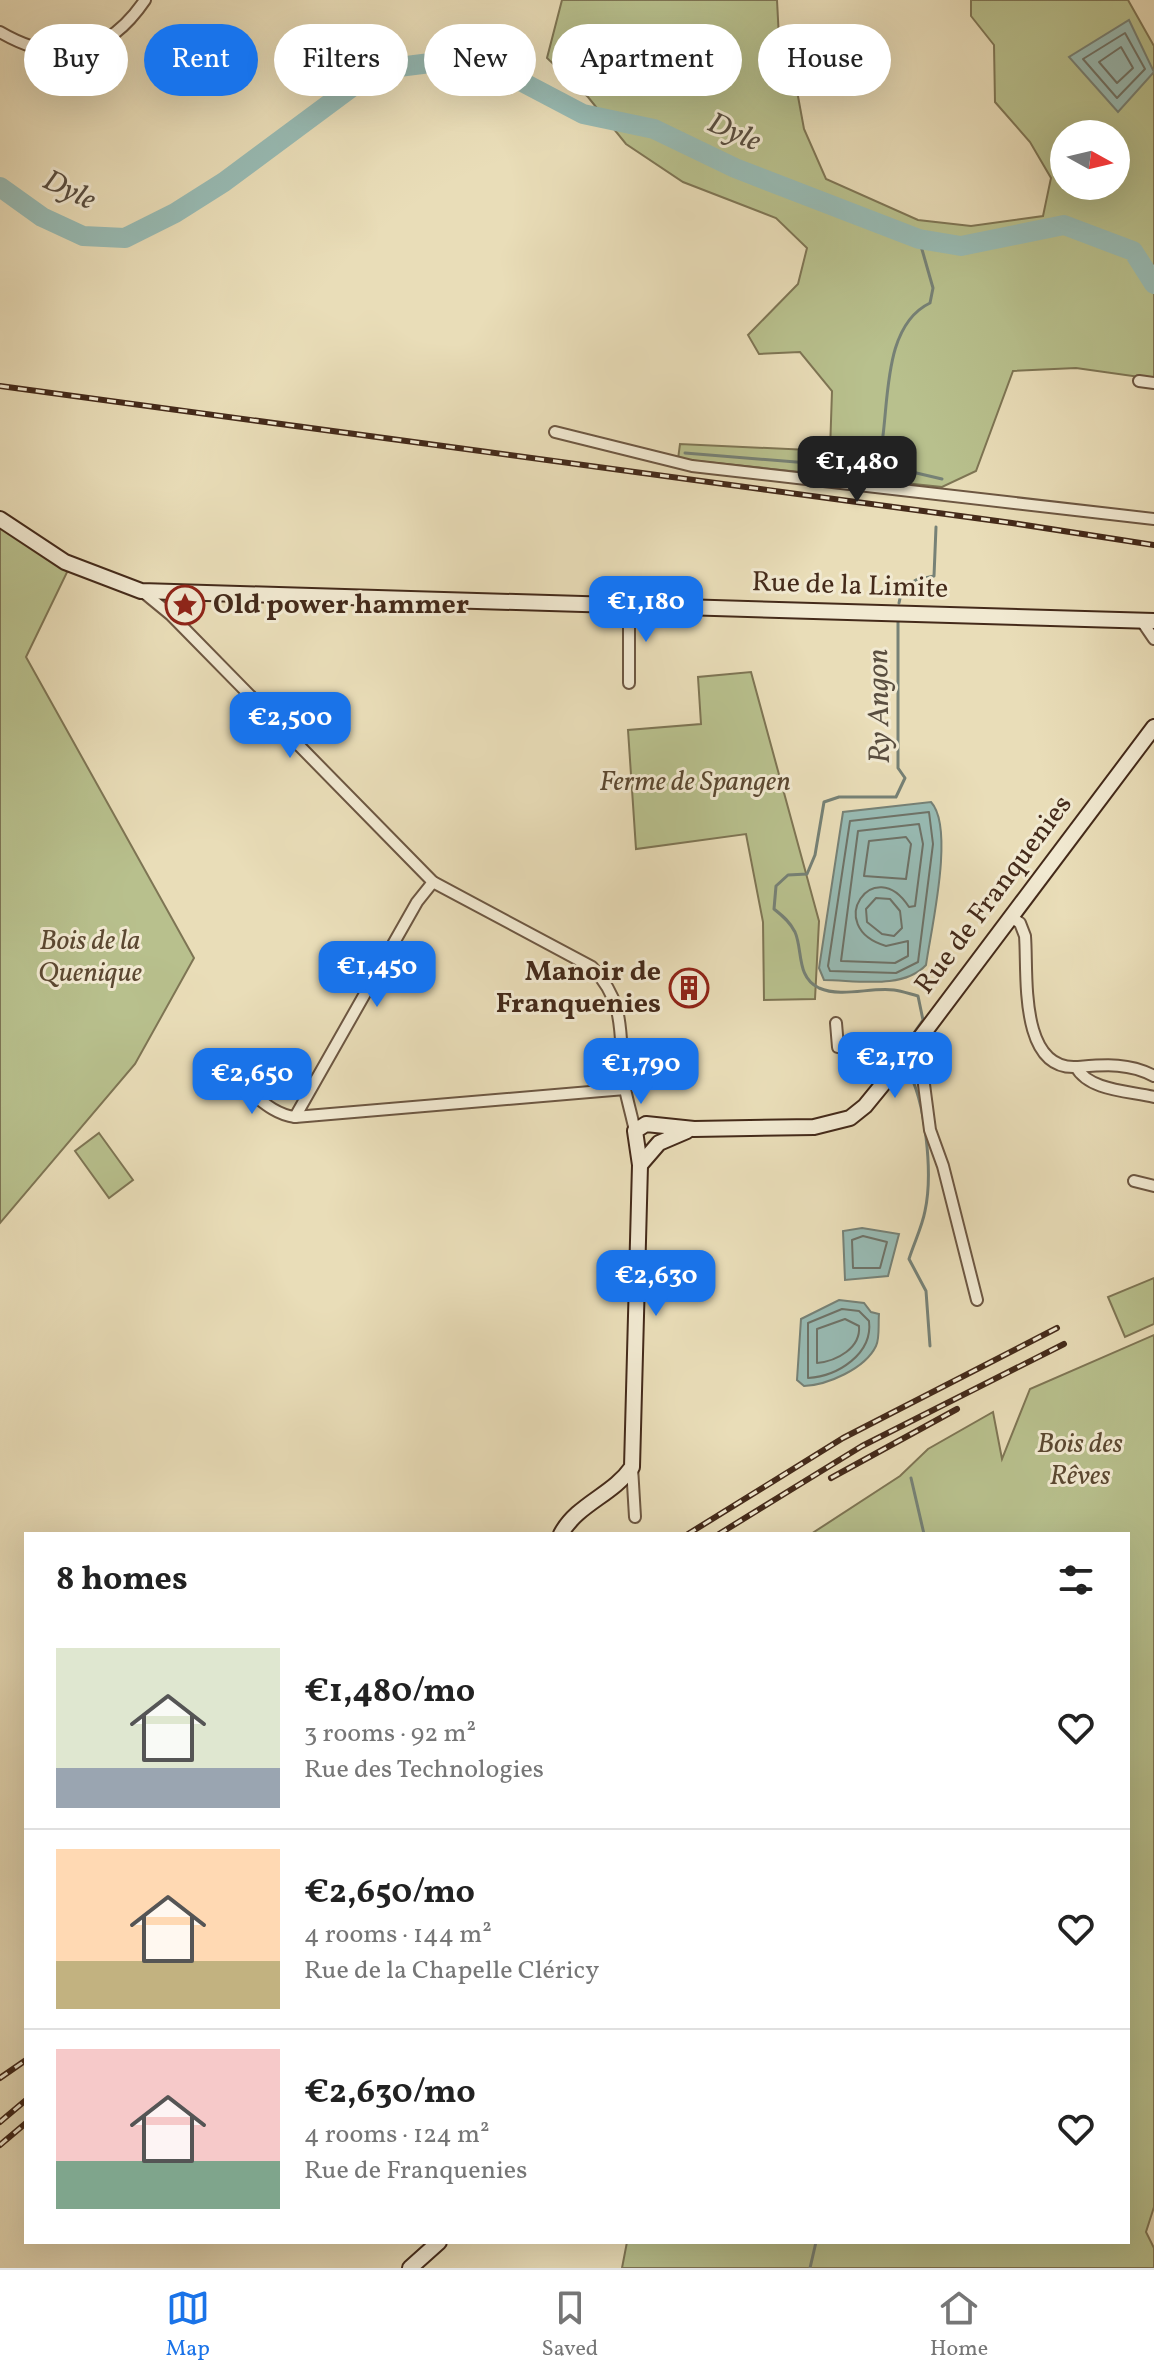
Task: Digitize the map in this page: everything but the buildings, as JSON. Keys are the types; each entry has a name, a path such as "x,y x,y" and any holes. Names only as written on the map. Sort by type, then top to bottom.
{"street":[{"path":"0,32 29,48 71,52 99,44 117,33 145,0"},
{"path":"1139,381 1154,383"},
{"path":"555,432 692,466 1154,519"},
{"name":"Rue de la Limite","path":"0,519 65,562 141,591 1148,621 1154,639"},
{"path":"141,591 171,615 433,882 592,967 606,982 618,1007 625,1089 632,1110 645,1128 659,1132 640,1165 632,1467 635,1517"},
{"path":"171,615 174,593"},
{"path":"629,605 629,683"},
{"name":"Rue de Franquenies","path":"645,1128 833,1124 850,1118 865,1106 914,1046 1154,727"},
{"path":"295,1117 417,902 433,882"},
{"path":"1011,917 1020,923 1025,936 1030,1020 1036,1042 1047,1056 1076,1067 1119,1065 1154,1076"},
{"path":"836,1023 838,1047 860,1050 893,1071"},
{"path":"914,1046 920,1054 930,1130 943,1166 977,1300"},
{"path":"1076,1067 1080,1073 1105,1087 1154,1097"},
{"path":"222,1075 238,1081 274,1110 295,1117 625,1089"},
{"path":"645,1128 634,1138 649,1147"},
{"name":"Rue de Franquenies","path":"649,1147 694,1129"},
{"path":"1134,1181 1154,1186"},
{"path":"562,1532 576,1514 617,1485 632,1467"},
{"path":"410,2268 437,2244"}],"green space":[{"path":"562,0 777,0 778,24 758,24 758,96 798,96 804,129 826,179 918,220 971,226 1043,216 1050,183 1050,200 1130,200 1130,120 1050,120 1050,176 1030,142 995,102 994,45 971,16 971,0 1128,0 1154,46 1154,379 1076,368 1013,371 976,471 942,487 678,459 680,444 830,451 832,391 800,352 759,354 748,335 798,284 807,248 776,218 683,182 626,144 588,97 742,96 742,24 556,24"},
{"path":"552,39 552,63 547,58"},
{"name":"Bois de la Quenique","path":"0,526 71,564 26,657 194,958 135,1064 0,1223"},
{"name":"Ferme de Spangen","path":"751,672 819,921 815,999 764,1000 763,922 746,834 636,849 628,730 701,724 698,677"},
{"path":"99,1133 133,1180 109,1198 75,1151"},
{"path":"1154,1278 1154,1324 1125,1337 1108,1297"},
{"name":"Bois des Rêves","path":"1154,1335 1154,2207 1146,2232 1154,2248 1154,2268 622,2268 627,2244 1130,2244 1130,1532 814,1532 900,1476 928,1449 993,1412 1002,1459 1030,1389"}],"water":[{"path":"1129,20 1154,72 1118,112 1069,57"},
{"path":"931,802 938,815 941,856 926,965 916,973 892,981 824,980 819,968 843,812"},
{"path":"862,1228 899,1234 888,1276 845,1280 843,1231"},
{"path":"839,1300 864,1303 871,1312 879,1314 876,1346 863,1362 844,1374 823,1383 804,1386 797,1380 801,1319"}],"waterway":[{"name":"Dyle","path":"0,187 42,217 83,236 125,238 175,213 224,182 375,70 454,60 507,74 583,114 654,129 735,168 919,239 961,246 1064,225 1133,251 1154,284"},
{"name":"Ry Angon","path":"882,443 896,345 915,313 930,303 933,288 919,239"},
{"path":"685,453 821,464 878,464 942,479"},
{"name":"Ry Angon","path":"899,603 902,589 916,580 934,576 936,527"},
{"name":"Ry Angon","path":"898,620 898,768 905,778 896,797 839,797 824,802 815,855 807,874 788,875 776,886 774,909 793,928 803,970 819,988 837,992 885,989 918,996 923,1020 900,1053"},
{"name":"Ry Angon","path":"907,1069 919,1099 928,1158 924,1217 909,1259 926,1291 930,1346"},
{"name":"Ry Angon","path":"911,1478 924,1532"},
{"name":"Ry Angon","path":"810,2268 816,2244"}],"railway":[{"path":"0,386 1012,523 1154,545"},
{"path":"691,1532 843,1438 1057,1328"},
{"path":"722,1532 862,1446 1064,1344"},
{"path":"831,1478 957,1409"},
{"path":"0,2078 24,2061"},
{"path":"0,2122 24,2102"},
{"path":"0,2145 24,2125"}],"place":[{"name":"Old power hammer","path":"185,605"},
{"name":"Manoir de Franquenies","path":"689,988"}]}
